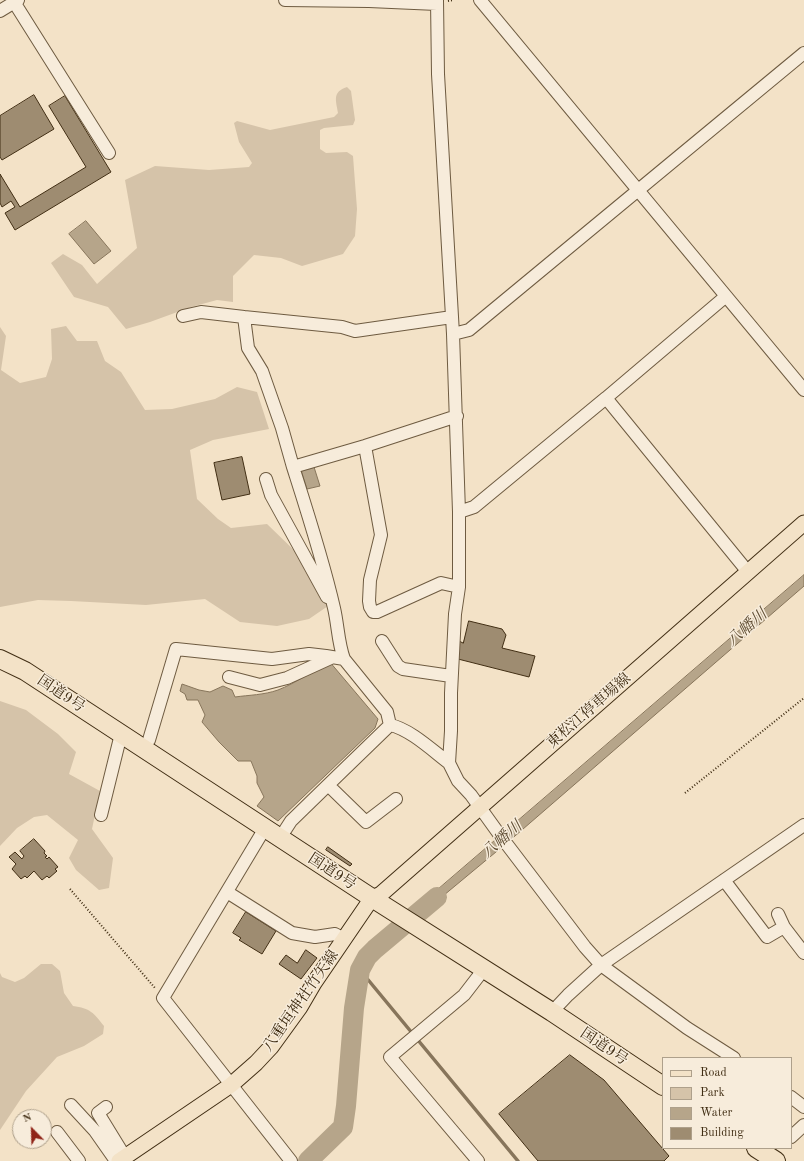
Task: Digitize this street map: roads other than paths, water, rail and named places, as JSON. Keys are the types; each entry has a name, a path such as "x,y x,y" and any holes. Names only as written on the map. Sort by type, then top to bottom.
{"highway":[{"name":"国道9号","path":"0,659 25,671 407,921 552,1012 662,1085"}],"main road":[{"name":"東松江停車場線","path":"372,898 381,894 804,522"},
{"name":"八重垣神社竹矢線","path":"120,1160 230,1085 248,1071 272,1047 372,898"}],"street":[{"path":"285,0 437,2 438,74 457,416 460,587 455,614 449,763 454,775 471,795 585,948 601,965 687,1028 732,1057"},
{"path":"480,0 725,297 802,384"},
{"path":"0,11 16,1 109,153"},
{"path":"453,334 469,330 804,53"},
{"path":"459,512 474,507 725,297"},
{"path":"183,316 201,312 217,313 342,327 355,332 452,317"},
{"path":"244,317 248,348 262,371 282,428 316,539 334,609 341,652 339,658"},
{"path":"606,398 748,572"},
{"path":"293,467 365,446 457,416"},
{"path":"365,446 382,535 370,580 369,601 373,612 377,612 441,583 460,587"},
{"path":"266,479 271,495 334,609"},
{"path":"382,640 398,666 403,669 452,676"},
{"path":"144,749 149,740 176,649 272,658 309,654 339,658 386,712 390,725"},
{"path":"229,677 260,685 287,678 339,658"},
{"path":"390,725 398,726 449,763"},
{"path":"288,1160 163,998 227,892 272,833 291,821 390,725"},
{"path":"101,815 121,734"},
{"path":"328,785 366,822 396,799"},
{"path":"552,1012 601,965 804,825"},
{"path":"724,880 767,937 784,927"},
{"path":"227,892 292,933 315,937 335,934 344,939"},
{"path":"778,914 784,927 804,953"},
{"path":"478,1161 390,1057 464,995 484,969"},
{"path":"792,1098 804,1107"},
{"path":"71,1104 120,1160"},
{"path":"106,1107 98,1113 120,1160"},
{"path":"792,1136 804,1125"},
{"path":"57,1132 79,1161"}],"water":[{"path":"86,221 111,251 94,264 69,234"},
{"path":"314,467 320,486 307,489 301,470"},
{"path":"804,575 804,586 508,842 420,915 413,911"},
{"path":"329,661 378,719 375,728 278,821 257,806 264,797 257,783 257,776 251,761 238,761 219,742 202,722 205,715 198,700 187,700 185,694 180,691 182,684 210,692 223,686 232,690 235,697 262,694 273,692 291,684"}],"waterway":[{"name":"八幡川","path":"308,1161 343,1127 354,1008 360,970 367,957 375,949 437,897"},
{"path":"360,970 518,1161"}]}
